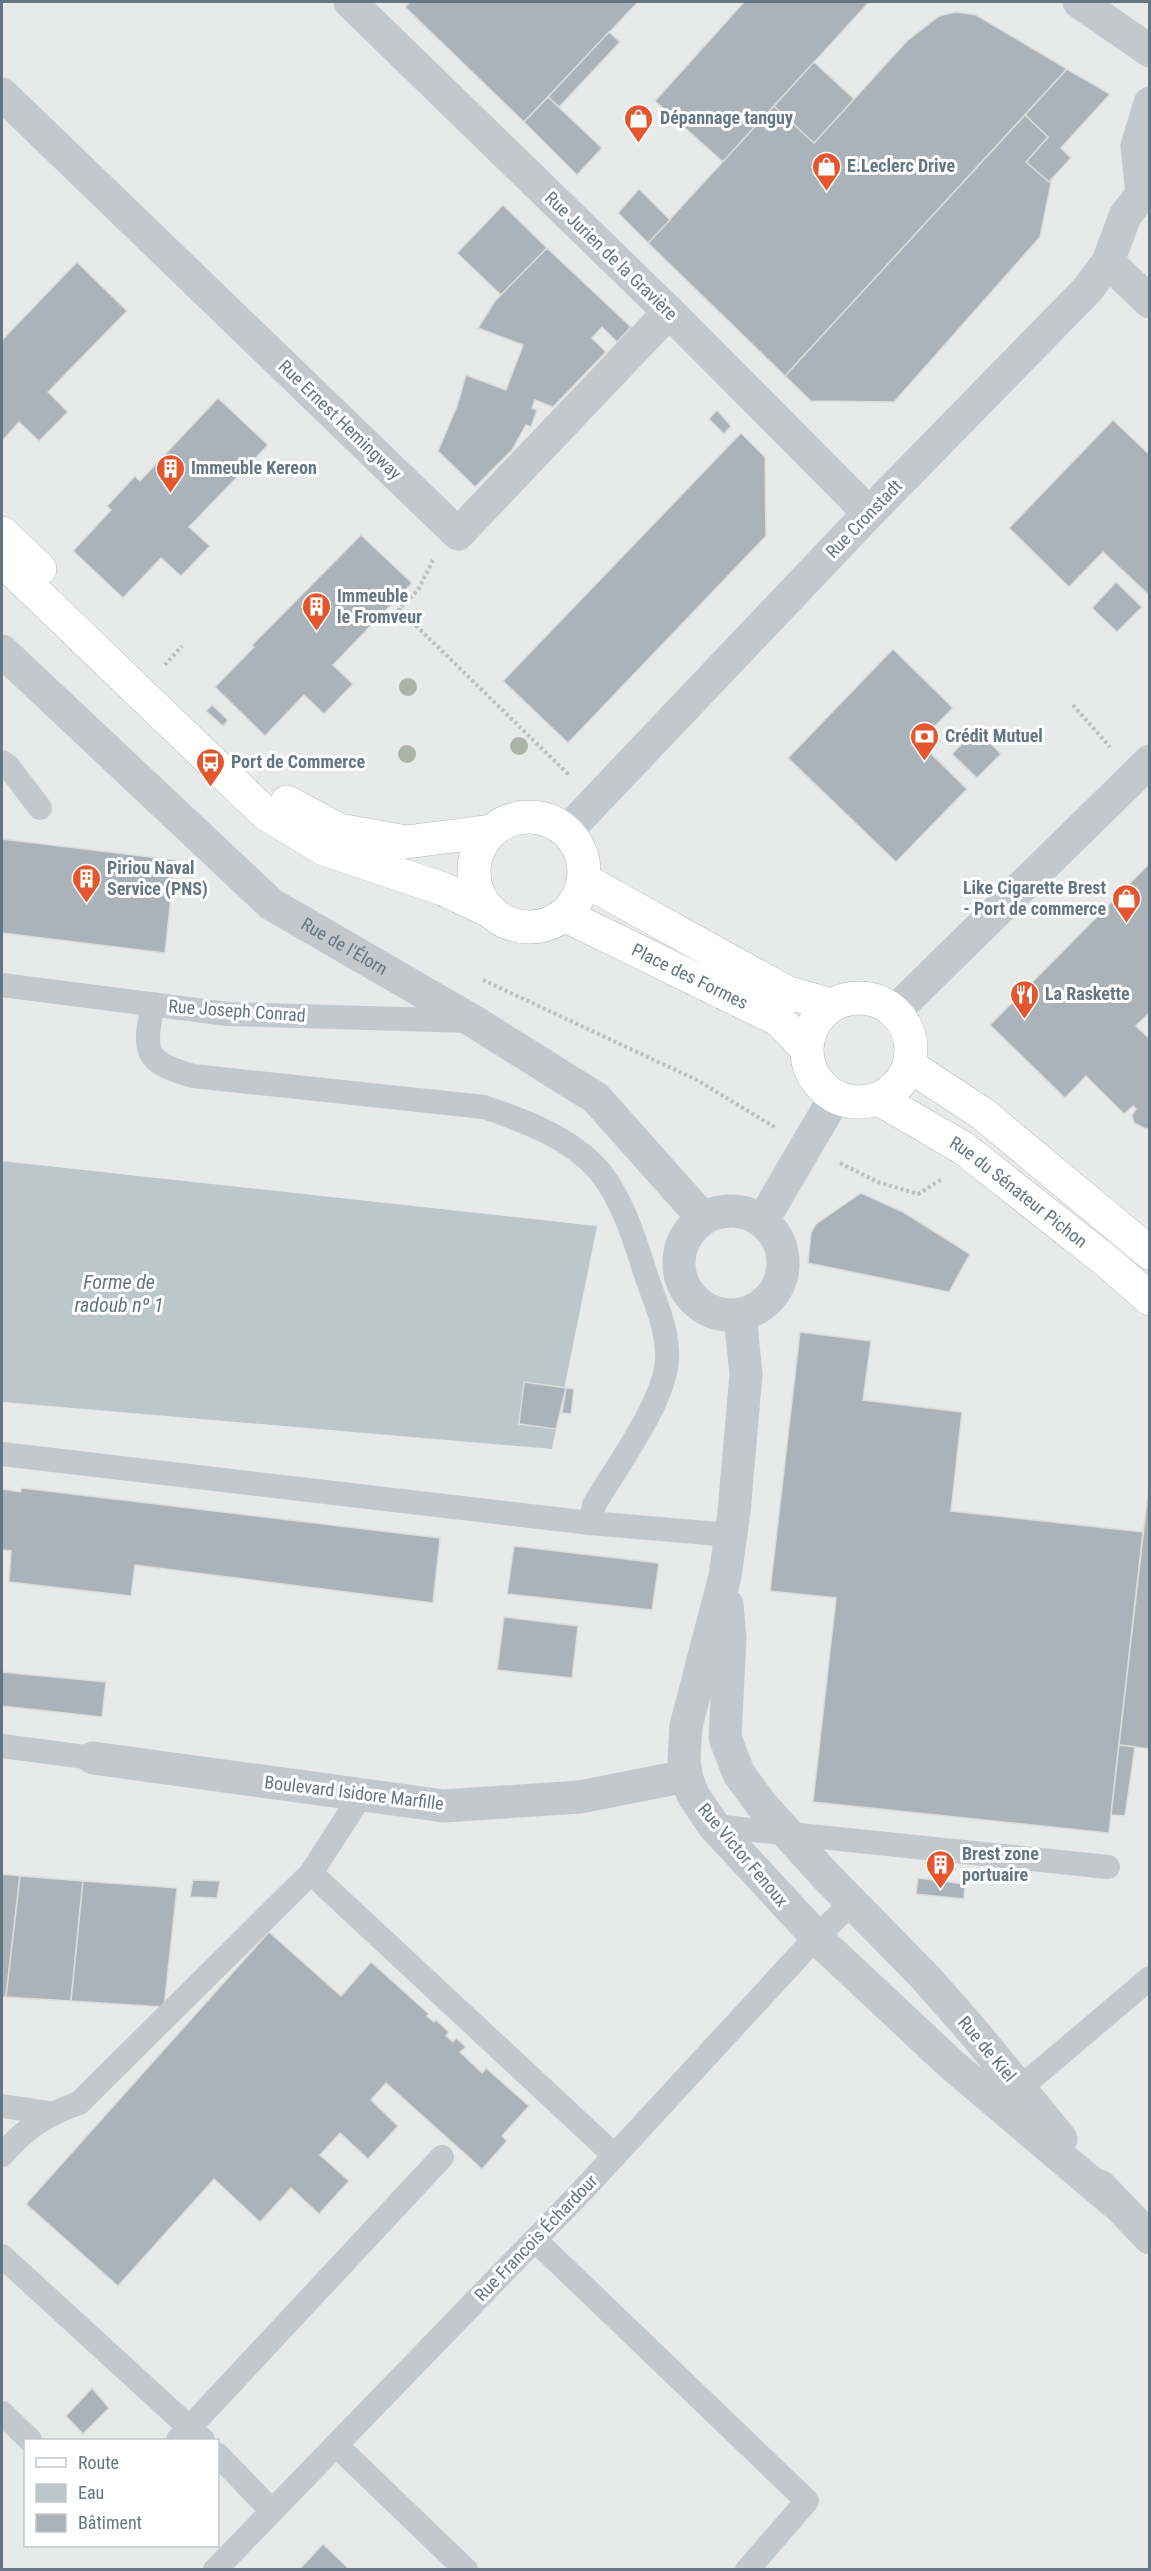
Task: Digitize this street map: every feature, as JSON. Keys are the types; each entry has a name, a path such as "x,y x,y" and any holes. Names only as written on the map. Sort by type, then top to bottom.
{"main road":[{"path":"2,533 278,797 339,830 406,842 492,831"},
{"path":"2,561 266,814 324,849 443,889 492,912 509,923 528,927 547,924 564,915 578,899 584,880 584,862 578,845 567,831 550,820 530,817 510,820 492,831 481,845 475,871 481,898 492,912"},
{"name":"Place des Formes","path":"584,880 786,992 831,1005"},
{"name":"Place des Formes","path":"564,915 779,1020 806,1048"},
{"path":"864,997 881,1001 895,1011 907,1027 913,1046 910,1066 899,1085 879,1099 866,1102 850,1102 835,1097 820,1084 810,1068 806,1048 810,1031 818,1016 831,1005 847,998 864,997"},
{"name":"Rue du Sénateur Pichon","path":"910,1066 983,1114 1149,1253"},
{"name":"Rue du Sénateur Pichon","path":"879,1099 963,1148 1109,1263 1149,1299"}],"street":[{"name":"Rue Jurien de la Gravière","path":"350,2 669,312 869,513"},
{"path":"1079,2 1149,51"},
{"name":"Rue Ernest Hemingway","path":"2,94 458,534"},
{"name":"Rue Cronstadt","path":"567,831 869,513 1087,290 1108,262 1125,216 1147,190 1137,146 1149,103"},
{"path":"1108,262 1149,302"},
{"path":"458,534 669,312"},
{"name":"Rue de l'Élorn","path":"2,651 271,904 473,1021 596,1098 703,1218"},
{"path":"895,1011 1145,775"},
{"path":"763,1220 835,1097"},
{"path":"734,1210 763,1220 781,1245 784,1261 782,1279 768,1301 753,1311 740,1315 722,1315 705,1310 690,1295 681,1279 681,1247 689,1230 703,1218 734,1210"},
{"name":"Rue Victor Fenoux","path":"740,1315 746,1374 730,1534 725,1576 686,1726 686,1776 693,1795 714,1826 821,1942"},
{"name":"Rue Victor Fenoux","path":"725,1576 730,1638 725,1738 739,1774 787,1833 852,1902"},
{"name":"Boulevard Isidore Marfille","path":"93,1758 444,1806 580,1797 686,1776"},
{"name":"Rue de Kiel","path":"852,1902 926,1978 1114,2202 1149,2238"},
{"name":"Rue de Kiel","path":"821,1942 968,2079 1114,2202"}],"lane":[{"path":"2,762 8,766 40,808"},
{"name":"Rue Joseph Conrad","path":"2,985 227,1014 473,1021"},
{"path":"153,1004 148,1027 150,1054 162,1067 192,1076 484,1107 527,1122 569,1145 601,1173 625,1214 662,1319 668,1350 666,1371 655,1400 594,1505 590,1523"},
{"path":"2,1454 590,1523 730,1534"},
{"path":"2,1746 93,1758"},
{"path":"2,2156 20,2135 50,2113 79,2103 311,1873 362,1794"},
{"path":"714,1826 1108,1867"},
{"path":"311,1873 615,2156"},
{"name":"Rue Francois Échardour","path":"215,2570 821,1942 852,1902"},
{"path":"1019,2088 1149,1978"},
{"path":"2,2106 50,2113"},
{"path":"2,2256 190,2436 442,2157"},
{"path":"535,2240 807,2501 747,2570"},
{"path":"2,2413 29,2439"},
{"path":"336,2445 466,2570"},
{"path":"219,2456 272,2511"}],"path":[{"path":"458,534 429,565 418,590 399,609 596,801"},
{"path":"153,678 182,646"},
{"path":"1072,705 1145,775"},
{"path":"476,977 697,1080 806,1147 879,1182 918,1194"}],"shaded area":[{"path":"2,2 1149,2 1149,2569 2,2569 2,1402 552,1449 596,1226 2,1161"}],"water":[{"name":"Forme de radoub nº 1","path":"2,1161 597,1226 552,1449 2,1402"}],"building":[{"path":"410,2 638,2 524,122 405,7"},
{"path":"744,2 869,2 723,162 655,101"},
{"name":"E.Leclerc Drive","path":"956,12 976,15 1067,69 785,376 648,243 774,106 814,143 907,41 939,16"},
{"path":"609,32 620,42 559,107 548,97"},
{"path":"814,62 854,99 814,143 774,106"},
{"path":"1067,69 1110,94 1061,148 1071,158 1049,182 1026,162 1048,137 1025,115"},
{"path":"548,97 602,148 577,175 524,122"},
{"path":"1025,115 1048,137 1026,162 1049,182 1052,178 1040,237 894,402 811,401 785,376"},
{"path":"639,189 670,220 648,243 618,213"},
{"path":"503,205 547,248 501,295 457,253"},
{"path":"547,248 631,327 617,342 602,327 592,338 606,352 553,407 535,400 532,408 537,410 531,427 526,425 512,450 475,487 438,451 457,406 466,375 506,390 523,345 478,328 495,301"},
{"path":"77,262 127,311 48,392 68,412 39,441 19,422 2,441 2,340"},
{"name":"Immeuble Kereon","path":"218,398 268,445 189,527 210,546 181,576 161,558 123,598 73,551 111,510 107,506 135,476 140,481"},
{"path":"717,410 731,426 724,434 709,419"},
{"path":"1113,420 1150,455 1150,596 1103,552 1069,587 1009,528"},
{"path":"741,433 765,457 766,536 568,743 503,681"},
{"name":"Immeuble le Fromveur","path":"361,535 412,583 333,665 353,684 324,714 304,695 265,736 215,687 254,647 252,645"},
{"path":"1116,582 1142,607 1117,632 1092,608"},
{"path":"893,649 953,708 919,742 967,789 896,862 788,758"},
{"path":"212,705 228,720 223,726 206,711"},
{"path":"976,729 1001,754 977,778 952,754"},
{"name":"Piriou Naval Service (PNS)","path":"2,839 175,860 165,953 2,933"},
{"path":"1150,863 1150,1012 1136,1026 1150,1039 1150,1128 1146,1129 1134,1123 1132,1115 1136,1109 1133,1106 1124,1114 1086,1076 1065,1098 990,1025"},
{"path":"861,1193 903,1212 970,1254 949,1292 808,1263 811,1233 816,1224"},
{"path":"800,1332 871,1341 863,1400 962,1412 951,1511 1143,1532 1109,1833 813,1802 836,1598 770,1591"},
{"path":"524,1382 566,1388 556,1429 519,1424"},
{"path":"566,1388 574,1389 571,1414 562,1413"},
{"path":"1150,1475 1150,1749 1119,1745"},
{"path":"22,1488 440,1538 433,1603 135,1565 131,1596 9,1582 11,1551 2,1550 2,1489 20,1492"},
{"path":"514,1546 659,1563 652,1610 507,1594"},
{"path":"504,1617 578,1626 572,1678 497,1670"},
{"path":"2,1672 106,1682 102,1717 2,1706"},
{"path":"1119,1745 1135,1747 1125,1816 1111,1815"},
{"path":"2,1874 20,1876 6,1997 2,1997"},
{"path":"20,1876 83,1881 71,2001 6,1997"},
{"name":"Brest zone portuaire","path":"918,1878 965,1884 964,1899 916,1894"},
{"path":"193,1880 220,1881 217,1898 190,1897"},
{"path":"83,1881 177,1888 164,2007 71,2001"},
{"path":"269,1932 341,1996 371,1962 429,2014 427,2016 434,2022 436,2020 449,2032 446,2036 453,2042 456,2038 466,2047 460,2052 482,2073 486,2068 529,2106 502,2136 507,2141 482,2169 386,2083 371,2100 398,2126 368,2159 340,2133 320,2155 349,2181 319,2214 291,2188 260,2222 214,2179 118,2286 26,2204"},
{"path":"92,2388 109,2408 83,2434 66,2416"},
{"path":"323,2544 350,2570 299,2570"}],"place":[{"name":"Dépannage tanguy","path":"639,144"},
{"name":"E.Leclerc Drive","path":"826,192"},
{"name":"Immeuble Kereon","path":"170,494"},
{"name":"Immeuble le Fromveur","path":"316,632"},
{"name":"Crédit Mutuel","path":"924,762"},
{"name":"Port de Commerce","path":"210,788"},
{"name":"Piriou Naval Service (PNS)","path":"86,904"},
{"name":"Like Cigarette Brest - Port de commerce","path":"1127,924"},
{"name":"La Raskette","path":"1024,1020"},
{"name":"Brest zone portuaire","path":"941,1890"}]}
